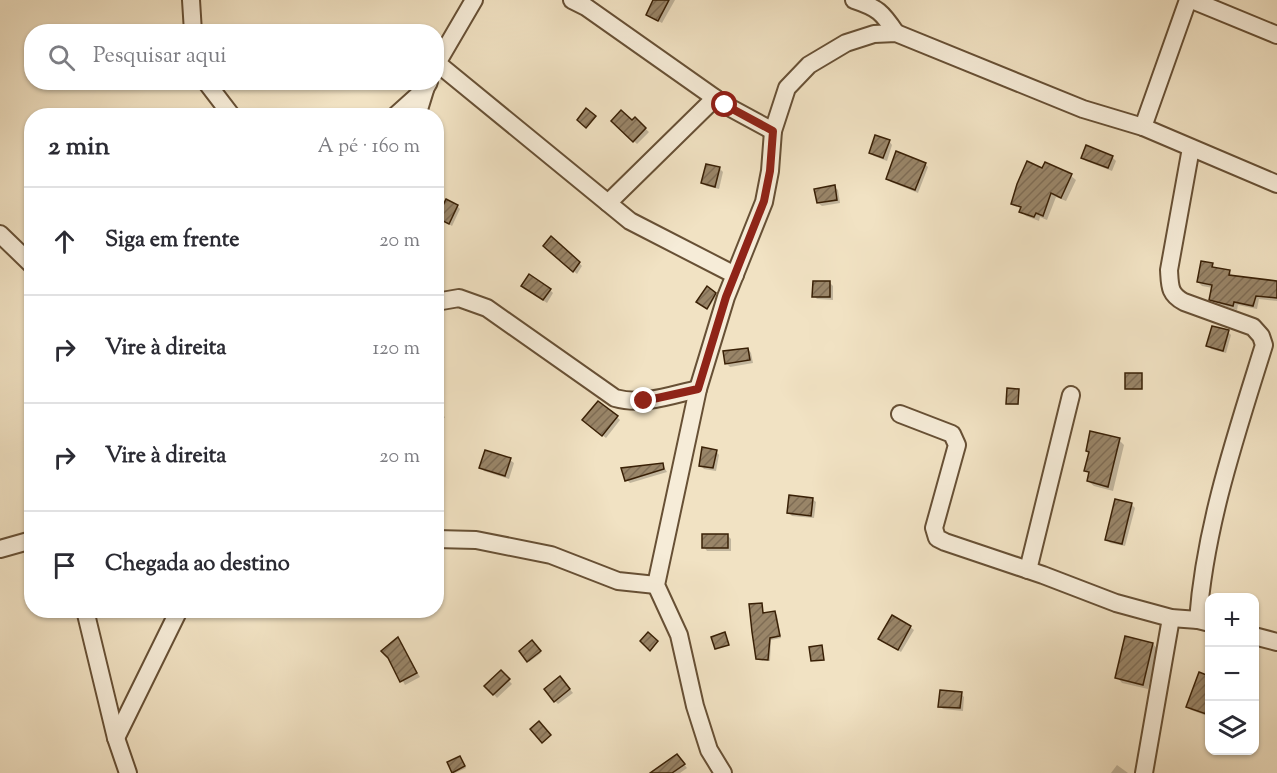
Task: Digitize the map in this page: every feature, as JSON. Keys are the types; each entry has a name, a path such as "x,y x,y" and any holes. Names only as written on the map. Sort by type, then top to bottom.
{"street":[{"path":"192,0 193,24"},
{"path":"572,0 614,26 715,98 773,131"},
{"path":"854,0 874,7 885,17 896,33"},
{"path":"1143,127 1190,0 1277,35"},
{"path":"444,51 470,1"},
{"path":"723,773 709,750 695,706 679,635 656,585 698,389 735,275 764,201 770,171 773,131 787,88 809,64 846,43 874,34 896,33 1083,109 1143,127 1277,184"},
{"path":"444,70 630,221 735,275"},
{"path":"212,90 226,108"},
{"path":"404,108 423,90"},
{"path":"420,108 426,90"},
{"path":"608,203 715,98"},
{"path":"900,414 952,434 956,439 957,445 934,528 937,538 1116,603 1171,618 1204,621 1201,576 1211,529 1263,345 1261,336 1252,327 1184,302 1175,297 1170,286 1169,270 1191,148"},
{"path":"0,234 24,257"},
{"path":"444,301 459,298 488,308 615,398 629,402 644,401 698,389"},
{"path":"1028,570 1071,395"},
{"path":"444,539 476,540 551,555 618,581 656,585"},
{"path":"0,549 24,542"},
{"path":"87,618 116,738 128,773"},
{"path":"116,738 176,618"},
{"path":"1144,773 1171,618"},
{"path":"1259,637 1277,642"}],"building":[{"path":"653,0 669,0 658,21 646,15"},
{"path":"586,108 596,116 586,128 577,120"},
{"path":"621,110 632,120 635,117 646,128 633,142 611,121"},
{"path":"875,135 890,140 883,158 869,153"},
{"path":"1086,145 1113,156 1108,168 1081,158"},
{"path":"896,151 926,163 915,190 886,179"},
{"path":"1027,161 1042,168 1045,162 1072,174 1061,198 1051,193 1043,216 1036,213 1034,217 1019,212 1021,207 1011,204"},
{"path":"706,164 720,167 715,187 701,183"},
{"path":"835,185 837,200 817,203 814,189"},
{"path":"446,199 458,205 449,224 444,222"},
{"path":"551,236 580,262 573,272 543,246"},
{"path":"1201,261 1213,263 1212,267 1230,270 1229,275 1277,281 1277,298 1256,296 1253,306 1234,302 1233,306 1209,300 1212,285 1197,282"},
{"path":"529,274 551,289 543,300 521,286"},
{"path":"813,281 830,281 830,297 812,297"},
{"path":"707,286 716,293 707,309 696,302"},
{"path":"1212,326 1229,330 1223,351 1206,346"},
{"path":"748,348 750,360 725,364 723,351"},
{"path":"1125,373 1142,373 1142,389 1125,389"},
{"path":"1007,388 1019,389 1018,404 1006,404"},
{"path":"598,401 618,416 602,436 582,420"},
{"path":"1090,431 1120,438 1108,487 1087,481 1089,472 1084,471 1089,452 1086,451"},
{"path":"702,447 717,450 713,468 699,466"},
{"path":"485,450 511,458 505,476 479,468"},
{"path":"663,463 664,469 625,481 621,468"},
{"path":"789,495 813,498 811,516 787,513"},
{"path":"1115,499 1132,503 1122,544 1105,540"},
{"path":"702,534 728,534 728,548 702,548"},
{"path":"762,603 763,613 775,611 780,636 770,638 768,660 756,659 749,604"},
{"path":"892,615 911,626 898,650 878,639"},
{"path":"648,632 658,641 650,651 640,641"},
{"path":"725,632 729,645 715,649 711,637"},
{"path":"1125,636 1153,643 1143,685 1115,678"},
{"path":"398,637 417,673 400,682 388,658 381,651"},
{"path":"532,640 541,651 527,662 519,651"},
{"path":"822,645 824,660 811,661 809,647"},
{"path":"501,670 510,679 493,695 484,686"},
{"path":"1199,672 1205,674 1205,714 1186,707"},
{"path":"560,676 570,689 554,702 544,689"},
{"path":"940,690 962,692 960,708 938,707"},
{"path":"539,721 551,735 542,743 530,729"},
{"path":"677,754 685,764 672,773 650,773"},
{"path":"460,756 465,766 452,773 447,762"}],"route":[{"path":"644,401 698,389 726,297 764,201 770,171 773,131 725,105"}]}
